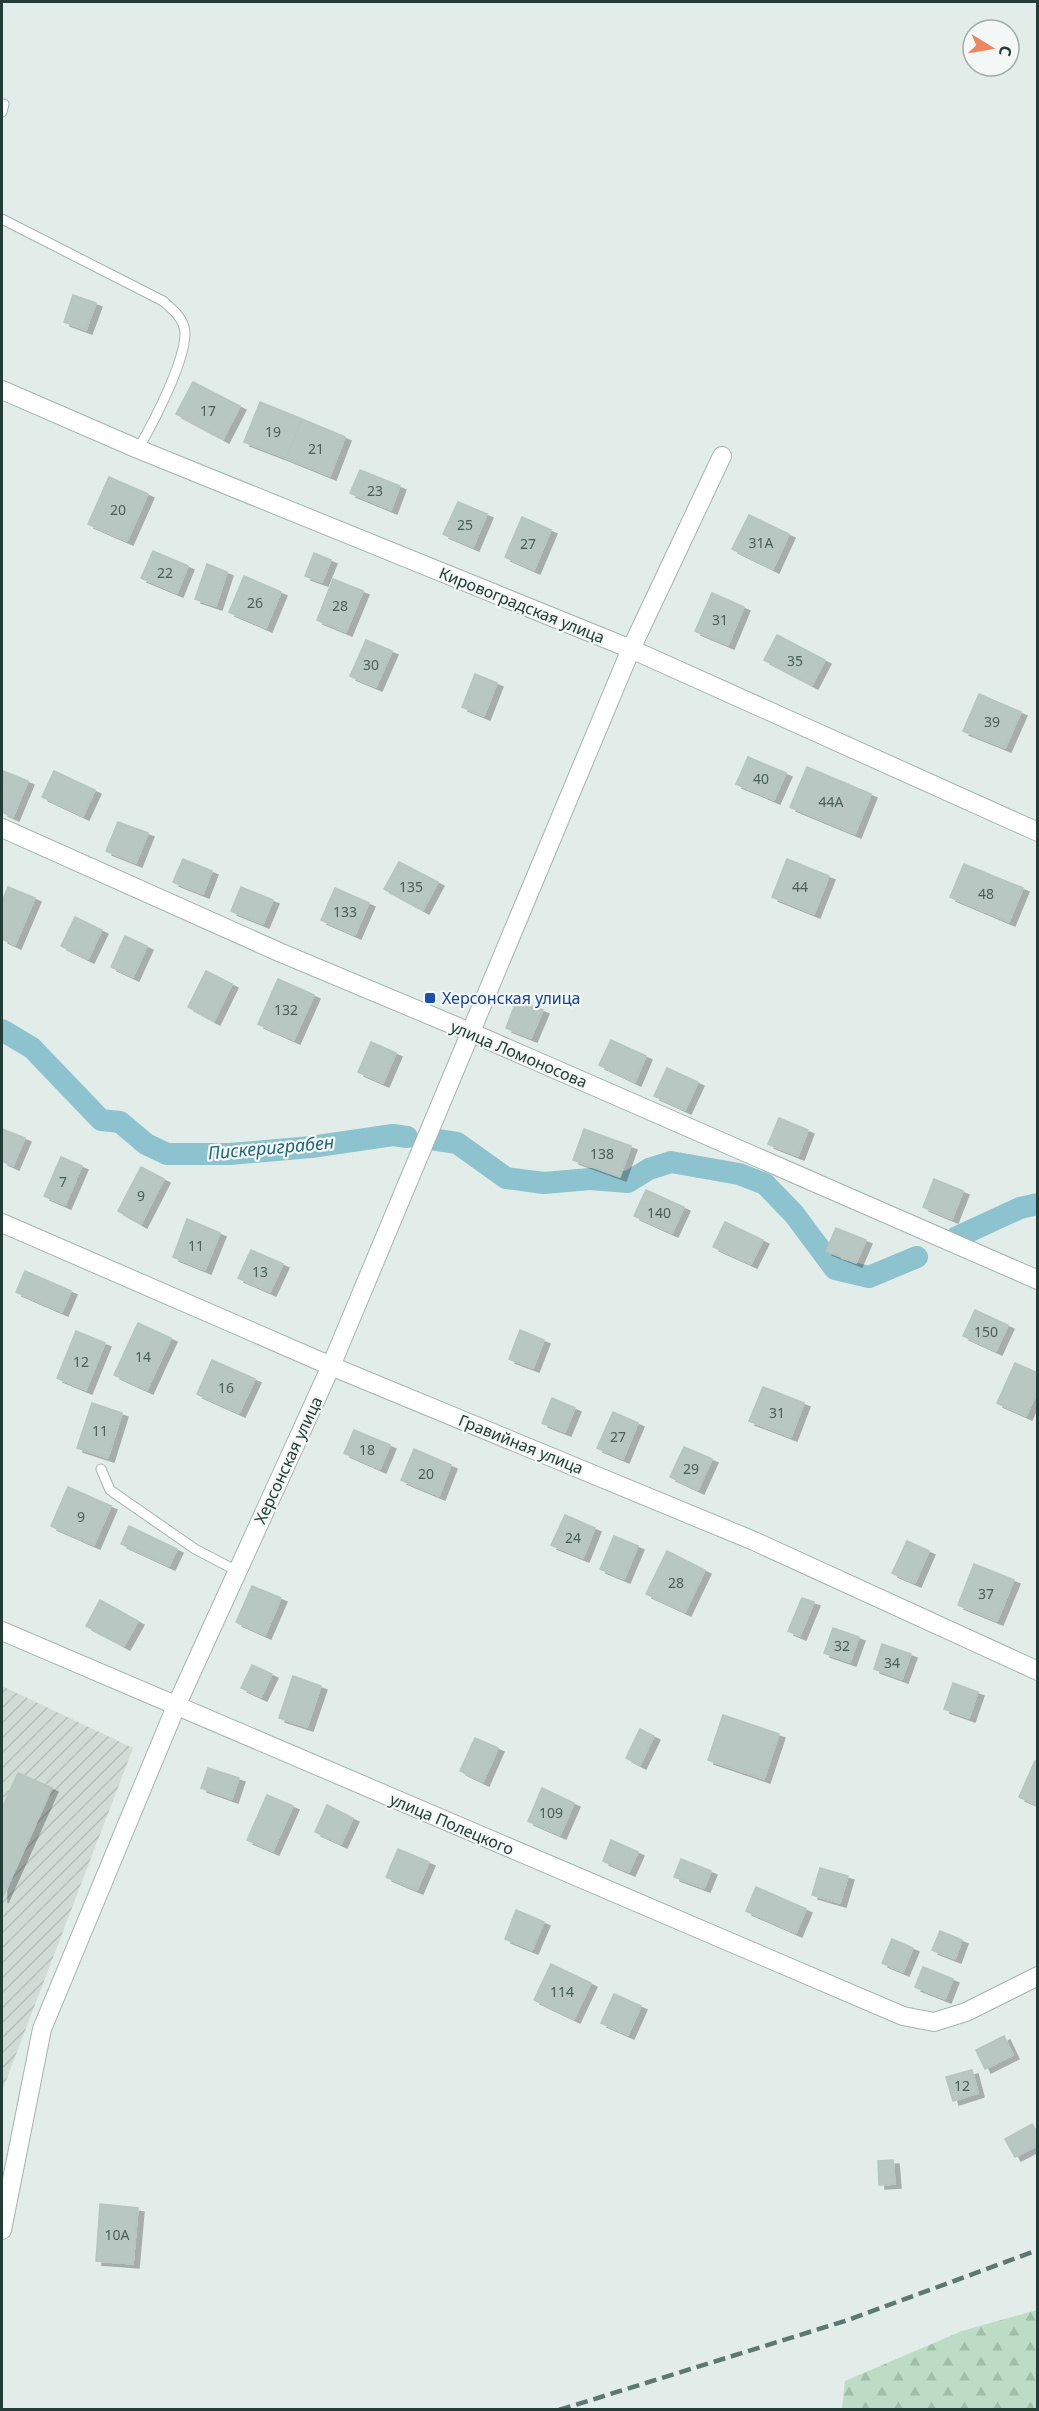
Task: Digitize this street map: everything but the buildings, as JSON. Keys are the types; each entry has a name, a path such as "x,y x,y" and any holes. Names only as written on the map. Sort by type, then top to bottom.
{"street":[{"name":"Кировоградская улица","path":"2,390 138,449 631,649 1038,832"},
{"name":"Херсонская улица","path":"2,2230 42,2029 177,1704 331,1366 631,649 722,456"},
{"name":"улица Ломоносова","path":"2,828 279,952 470,1032 1038,1280"},
{"name":"Гравийная улица","path":"2,1223 331,1366 754,1541 1038,1671"},
{"name":"улица Полецкого","path":"2,1632 177,1704 903,2016 934,2022 966,2012 1038,1976"}],"lane":[{"path":"2,219 164,301 177,315 184,327 184,350 155,417 138,449"},
{"path":"101,1469 110,1490 195,1550 237,1572"}],"shaded area":[{"path":"2,1686 133,1748 2,2091"}],"green space":[{"path":"1037,2310 1037,2409 842,2409 845,2381 962,2331"}],"waterway":[{"name":"Пискериграбен","path":"2,1030 32,1048 101,1120 120,1122 146,1144 167,1154 230,1154 311,1147 393,1135 407,1137"},
{"name":"Пискериграбен","path":"430,1139 457,1143 506,1178 544,1183 590,1179 628,1182 649,1169 671,1162 739,1174 765,1184 794,1214 835,1269 869,1277 917,1257"},
{"name":"Пискериграбен","path":"957,1237 1020,1208 1038,1204"}],"railway":[{"path":"559,2410 848,2320 1038,2250"}],"place":[{"name":"Херсонская улица","path":"430,998"}]}
